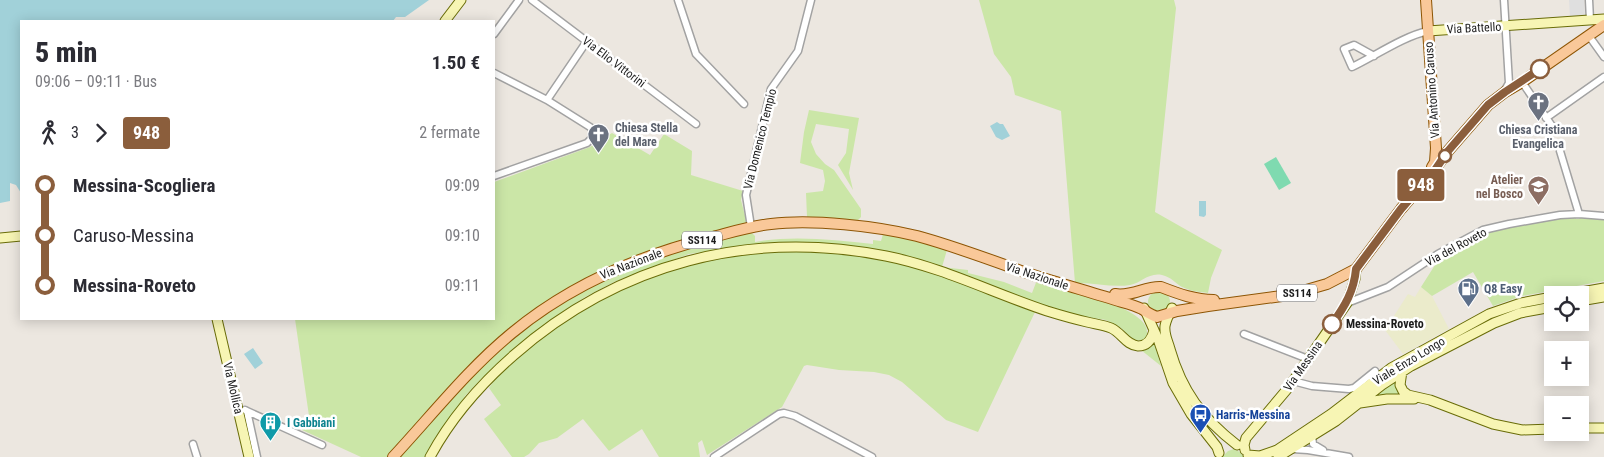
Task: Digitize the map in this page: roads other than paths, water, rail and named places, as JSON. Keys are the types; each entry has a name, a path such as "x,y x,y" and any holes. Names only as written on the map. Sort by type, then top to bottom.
{"main road":[{"name":"Via Antonino Caruso","path":"1426,0 1436,148 1435,164 1427,177"},
{"name":"Via Messina","path":"1356,269 1427,177 1488,105 1507,87 1522,82 1604,25"},
{"path":"1436,148 1441,154 1448,151"},
{"name":"Via Nazionale","path":"393,457 490,353 512,333 577,287 604,274 690,242 751,227 772,224 812,223 864,227 898,232 947,245 1076,288"},
{"name":"SS114","path":"1248,301 1308,290 1327,284 1356,269"},
{"path":"1115,294 1130,292 1157,281 1168,283 1188,297"},
{"path":"1076,288 1123,295 1157,287 1166,288 1201,300 1248,301"},
{"path":"1076,288 1123,302 1157,317 1169,312 1248,301"},
{"path":"1148,314 1144,296 1152,288"},
{"path":"1166,288 1173,299 1169,312"}],"street":[{"path":"446,20 461,0"},
{"path":"495,33 519,0"},
{"name":"Via Elio Vittorini","path":"532,0 696,124"},
{"path":"678,0 696,54 744,104"},
{"name":"Via Domenico Tempio","path":"751,227 746,195 771,89 798,51 811,0"},
{"path":"1504,0 1507,87"},
{"path":"1589,0 1590,20"},
{"name":"Via Battello","path":"1374,56 1354,45 1344,49 1352,67 1374,56 1408,38 1428,31 1604,19"},
{"path":"1588,36 1604,57"},
{"path":"547,100 587,41"},
{"path":"495,74 547,100 590,127 594,132 593,137 586,143 495,176"},
{"path":"1546,118 1604,77"},
{"path":"1522,82 1554,129"},
{"path":"1560,151 1579,214"},
{"name":"Via del Roveto","path":"1347,303 1388,286 1438,254 1483,230 1560,215 1604,216"},
{"path":"0,238 20,236"},
{"path":"430,457 462,411 489,378 542,332 587,302 617,285 674,264 709,255 783,247 860,251 930,267 1047,311 1112,328 1131,345 1140,346 1147,344 1154,330"},
{"name":"Via Messina","path":"1248,454 1244,445 1246,438 1293,381 1347,303 1355,279 1356,269"},
{"path":"1589,291 1604,288"},
{"path":"1589,300 1604,297"},
{"name":"Viale Enzo Longo","path":"1248,454 1260,456 1277,450 1331,414 1391,368 1489,314 1521,303 1544,299"},
{"path":"1169,344 1170,326 1176,317 1208,306"},
{"name":"Viale Enzo Longo","path":"1278,457 1336,421 1382,384 1402,371 1494,323 1520,313 1544,308"},
{"path":"1169,312 1165,326 1166,337 1179,376 1198,409 1248,454"},
{"path":"1148,314 1172,383 1182,400 1217,447 1218,455"},
{"name":"Via Mollica","path":"217,320 249,457"},
{"path":"1244,334 1308,359"},
{"path":"1293,381 1312,386 1349,389 1354,388 1375,371"},
{"path":"1402,371 1399,382 1403,391 1411,396 1430,400 1476,418 1511,428 1522,430 1544,429"},
{"path":"1357,404 1387,399 1430,400"},
{"path":"237,406 322,445"},
{"path":"247,411 257,457"},
{"path":"714,457 784,413 795,416 872,457"},
{"path":"1589,428 1604,428"},
{"path":"1312,436 1313,444 1329,453"},
{"path":"194,444 197,457"},
{"path":"1218,455 1225,447 1236,445"},
{"path":"1291,449 1349,457"}],"water":[{"path":"0,0 429,0 405,17 396,17 394,20 20,20 20,191 16,185 10,183 10,201 0,203"},
{"path":"997,122 1003,124 1010,136 1002,140 996,137 990,126"},
{"path":"1199,201 1206,201 1206,215 1204,217 1199,216"},
{"path":"253,348 263,363 255,369 244,354"}],"place":[{"name":"Chiesa Cristiana Evangelica","path":"1538,122"},
{"name":"Chiesa Stella del Mare","path":"599,154"},
{"name":"Atelier nel Bosco","path":"1539,206"},
{"name":"Q8 Easy","path":"1468,308"},
{"name":"Messina-Roveto","path":"1332,324"},
{"name":"Harris-Messina","path":"1200,434"},
{"name":"I Gabbiani","path":"271,442"}]}
